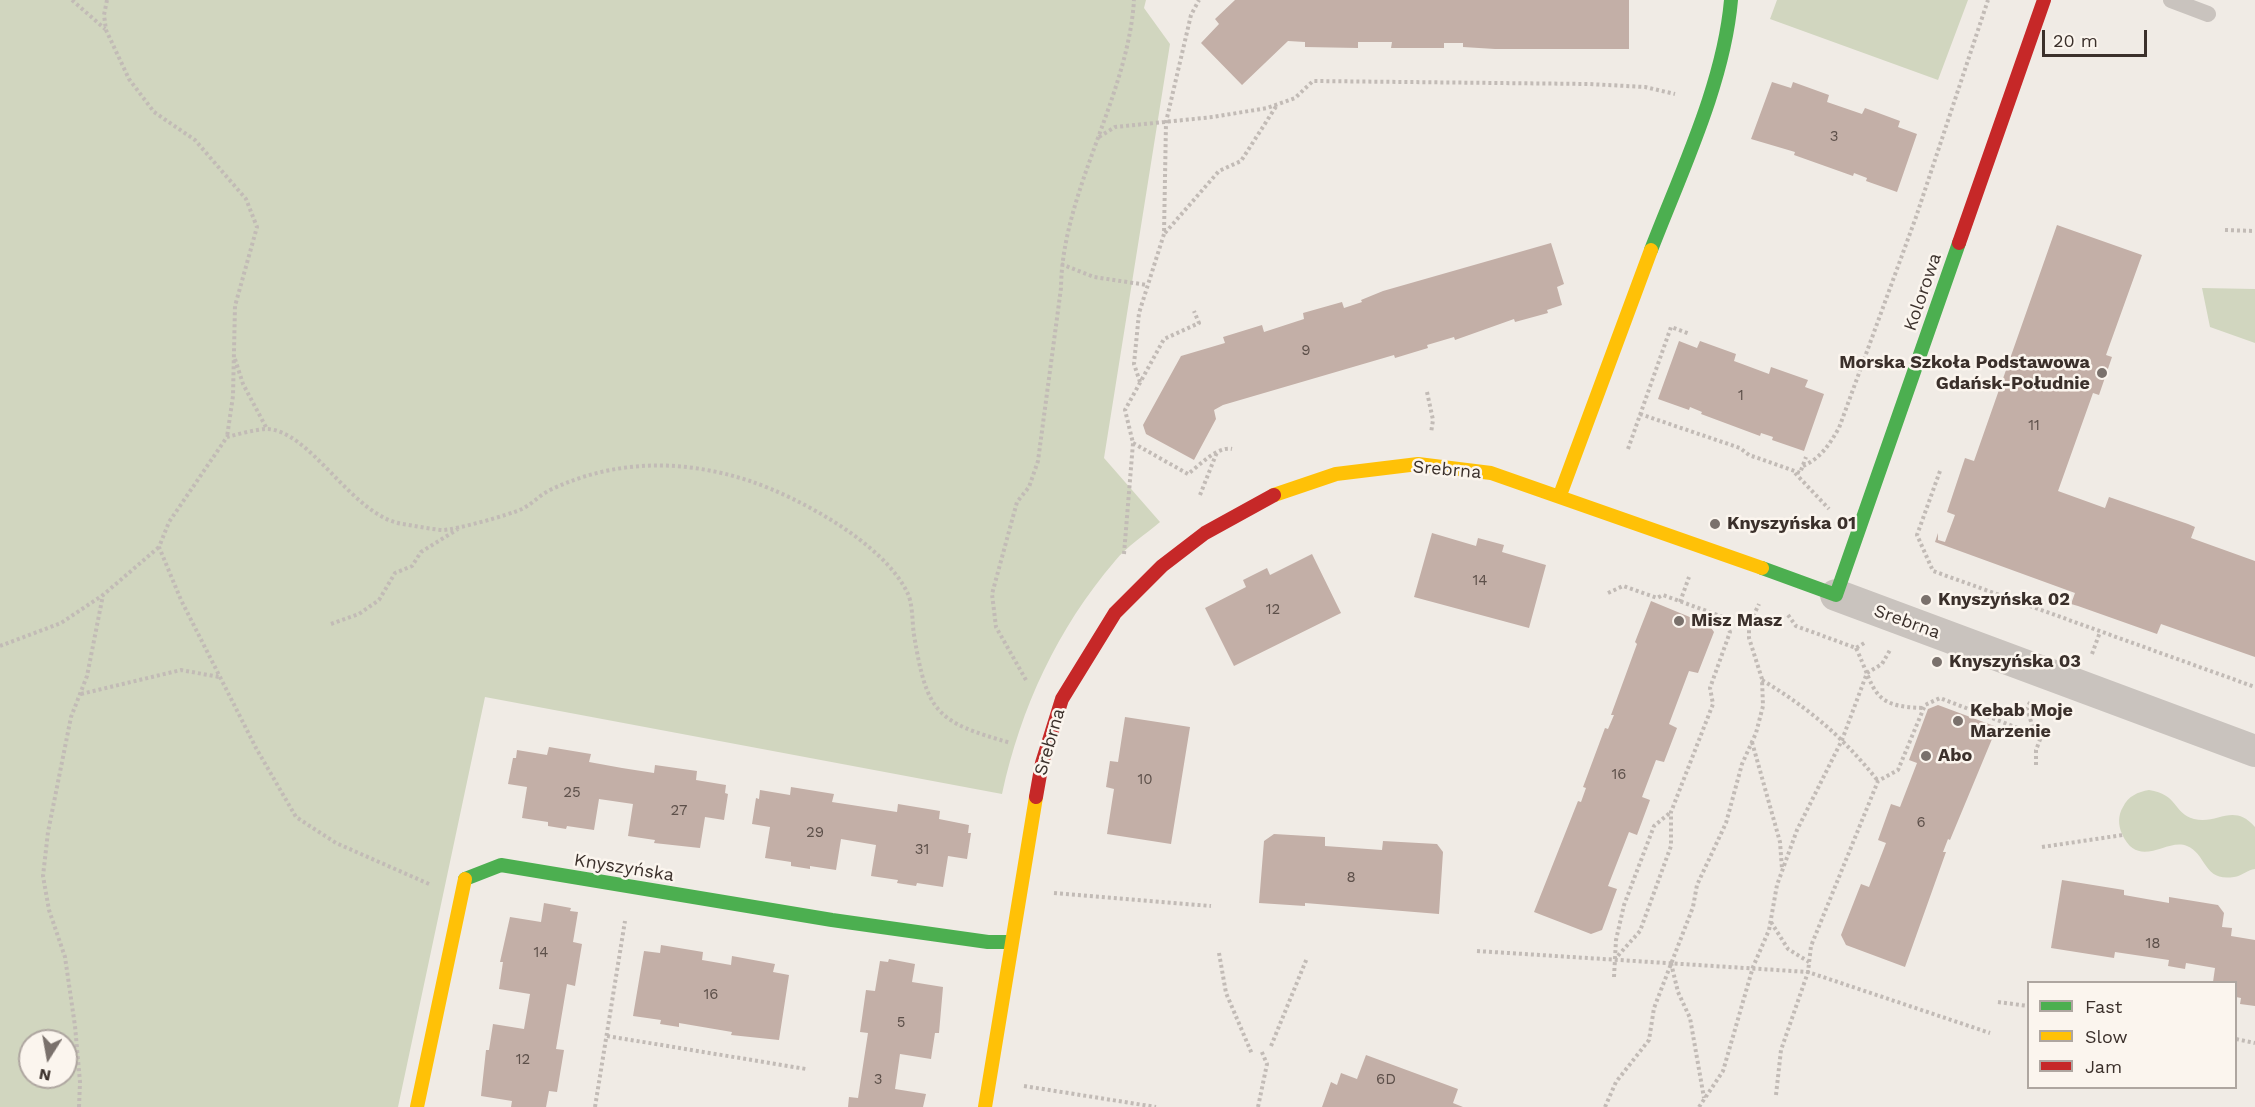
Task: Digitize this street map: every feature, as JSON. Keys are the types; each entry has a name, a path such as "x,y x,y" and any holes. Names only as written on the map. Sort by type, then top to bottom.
{"street":[{"path":"1560,495 1707,101 1729,22 1731,0"},
{"name":"Kolorowa","path":"1836,596 2044,0"},
{"name":"Srebrna","path":"984,1107 1042,763 1062,699 1115,613 1162,566 1205,533 1268,498 1336,474 1418,464 1491,473 1560,495 2255,751"},
{"name":"Knyszyńska","path":"417,1107 464,879 501,865 843,922 988,942 1010,942"}],"lane":[{"path":"2170,0 2208,14"}],"path":[{"path":"0,645 61,623 103,595 159,547 169,522 227,437 233,396 236,306 257,227 246,198 195,140 154,112 129,79 106,30 72,0"},
{"path":"106,30 107,0"},
{"path":"1026,680 996,627 992,594 1017,502 1029,487 1038,461 1061,288 1061,264 1086,171 1117,85 1133,16 1134,0"},
{"path":"1140,382 1134,364 1139,314 1164,234 1166,122 1191,15 1199,0"},
{"path":"1803,466 1815,460 1828,447 1839,428 1916,217 1988,0"},
{"path":"1098,137 1115,127 1152,121 1166,122 1213,117 1278,104 1295,98 1313,81 1589,84 1645,87 1707,101"},
{"path":"1164,234 1219,171 1241,161 1278,104"},
{"path":"2225,230 2255,231"},
{"path":"1061,264 1094,277 1147,285"},
{"path":"1124,556 1133,443 1125,410 1164,339 1199,323 1194,310"},
{"path":"1628,449 1671,327 1690,334"},
{"path":"234,356 243,384 267,429"},
{"path":"1427,392 1433,420 1431,437"},
{"path":"1640,414 1740,448 1749,455 1800,473 1806,457"},
{"path":"227,437 267,429 293,438 349,492 393,523 444,530 520,510 550,490 612,469 663,463 711,471 751,482 816,509 878,555 908,593 921,678 933,703 950,722 978,734 1020,746"},
{"path":"1133,443 1188,474 1218,451 1225,448 1232,449"},
{"path":"1197,503 1218,451"},
{"path":"1793,471 1832,512"},
{"path":"1940,471 1917,535 1933,572 2255,687"},
{"path":"331,624 359,614 379,600 395,573 412,566 421,552 461,527"},
{"path":"159,547 181,600 219,677 296,817 336,843 410,879 461,895"},
{"path":"1608,593 1623,586 1657,598 1663,596 1723,617 1730,632 1710,688 1713,704 1671,812 1671,846 1640,931 1615,960"},
{"path":"79,1107 80,1082 77,1048 65,957 49,910 44,876 48,832 67,737 87,676 103,595"},
{"path":"1605,1107 1616,1082 1649,1040 1654,1008 1694,907 1697,885 1726,823 1742,764 1763,706 1762,679 1749,638 1749,625 1760,602"},
{"path":"2091,658 2100,632"},
{"path":"1699,1107 1723,1071 1797,830 1842,740 1868,673 1889,655 1892,640"},
{"path":"1856,648 1880,699 1888,704 1924,708"},
{"path":"80,694 181,670 219,677"},
{"path":"1762,679 1802,704 1842,740 1878,781"},
{"path":"2035,735 2027,709 2036,692"},
{"path":"1776,1095 1781,1050 1808,972 1811,946 1878,781 1898,770 1924,708 1940,698 2041,737 2036,750 2037,768"},
{"path":"1752,741 1780,842 1782,873"},
{"path":"1614,977 1616,940 1624,915 1624,904 1654,826 1671,812"},
{"path":"2042,847 2123,836"},
{"path":"595,1107 631,887"},
{"path":"1051,893 1211,906"},
{"path":"1770,922 1788,949 1809,962"},
{"path":"1478,951 1808,972 1990,1033"},
{"path":"1219,953 1226,993 1252,1054"},
{"path":"1271,1046 1307,958"},
{"path":"1671,963 1678,992 1690,1018 1704,1098"},
{"path":"1998,1002 2027,1006"},
{"path":"607,1036 806,1069"},
{"path":"2237,1040 2255,1043"},
{"path":"1258,1107 1267,1065 1261,1050"},
{"path":"1024,1086 1156,1107"}],"green space":[{"path":"0,0 1146,0 1144,8 1170,44 1104,458 1160,522 1115,561 1094,587 1059,642 1031,700 1002,794 485,697 398,1107 0,1107"},
{"path":"1777,0 1968,0 1938,80 1770,19"},
{"path":"2202,288 2255,289 2255,343 2210,327"},
{"path":"2149,790 2165,795 2182,813 2194,819 2203,820 2232,815 2247,820 2255,827 2255,869 2237,876 2224,877 2211,871 2187,846 2179,844 2145,852 2129,845 2120,827 2121,810 2131,797"}],"building":[{"path":"1235,0 1629,0 1629,49 1495,49 1463,47 1463,43 1444,43 1444,48 1391,48 1392,42 1358,42 1358,48 1305,47 1305,42 1288,41 1242,85 1201,43 1219,24 1215,19"},
{"path":"1772,82 1791,88 1793,82 1829,95 1827,102 1862,114 1865,108 1900,121 1898,127 1917,134 1897,192 1866,181 1867,178 1854,173 1853,176 1794,155 1795,152 1751,139"},
{"path":"2057,225 2142,255 2106,355 2112,357 2099,395 2093,393 2058,491 2105,508 2109,497 2188,524 2195,527 2191,538 2255,561 2255,657 2161,624 2157,634 2071,604 2075,593 1935,542 1938,533 1938,540 1945,542 1955,515 1947,512 1965,458 1974,461"},
{"path":"1551,243 1564,284 1557,287 1562,305 1547,310 1548,313 1515,322 1514,319 1455,340 1454,337 1427,345 1428,348 1395,358 1394,355 1223,405 1214,410 1216,419 1194,460 1146,434 1143,425 1181,356 1225,343 1223,337 1262,325 1264,332 1304,319 1303,313 1342,302 1344,308 1383,291"},
{"path":"1679,341 1697,348 1700,341 1736,354 1734,361 1769,374 1771,367 1808,380 1805,387 1824,394 1804,451 1772,440 1773,437 1761,433 1760,436 1701,414 1702,412 1690,407 1689,410 1658,399"},
{"path":"1432,533 1476,546 1478,538 1504,545 1502,552 1546,565 1529,628 1414,597"},
{"path":"1312,554 1341,613 1234,666 1205,608 1246,587 1243,580 1267,568 1270,575"},
{"path":"1651,601 1709,625 1714,632 1698,673 1689,671 1669,724 1677,728 1664,762 1656,760 1642,797 1650,800 1637,835 1629,832 1608,886 1617,889 1602,930 1591,934 1534,912 1578,801 1581,802 1586,788 1583,787 1605,728 1608,729 1614,715 1611,715"},
{"path":"1938,705 1997,727 1943,852 1946,852 1905,967 1846,945 1841,935 1861,884 1869,887 1886,843 1878,840 1891,804 1900,807 1917,763 1909,760 1928,709"},
{"path":"1125,717 1190,727 1171,844 1107,834 1114,789 1106,787 1110,761 1118,762"},
{"path":"549,747 591,754 589,762 622,768 654,773 655,765 697,771 696,780 726,785 725,793 728,794 724,820 705,817 700,848 654,843 655,840 628,836 633,804 599,799 594,830 548,826 548,822 522,818 527,787 508,784 513,758 516,758 517,750 547,755"},
{"path":"791,787 834,794 832,802 897,812 898,804 940,811 939,819 969,825 968,833 971,833 967,859 948,856 943,887 917,883 916,886 897,883 898,880 871,876 876,845 841,839 836,870 791,866 791,862 765,858 770,827 752,824 756,798 759,799 760,790 790,795"},
{"path":"1274,834 1325,837 1325,846 1382,850 1383,841 1437,844 1443,852 1439,914 1305,903 1305,906 1259,903 1264,841"},
{"path":"2062,880 2124,890 2124,895 2169,903 2169,897 2218,905 2224,913 2222,927 2232,928 2231,936 2255,940 2255,1006 2240,1004 2241,998 2237,997 2237,981 2213,981 2215,968 2186,963 2185,969 2168,966 2169,960 2115,952 2114,958 2051,948"},
{"path":"544,903 571,908 570,911 578,912 573,942 582,944 575,986 567,984 556,1049 564,1050 557,1092 549,1091 546,1107 511,1107 512,1101 481,1096 486,1050 489,1050 493,1024 524,1029 530,994 499,989 503,962 500,962 510,917 541,922"},
{"path":"661,945 703,952 702,960 731,965 732,956 775,964 773,972 789,975 779,1040 731,1035 732,1032 679,1023 679,1027 660,1024 661,1020 633,1016 644,951 660,953"},
{"path":"889,959 915,964 912,982 943,987 939,1033 935,1033 931,1059 900,1054 895,1089 926,1094 923,1107 848,1107 849,1097 858,1098 868,1033 860,1032 866,990 875,991 880,961 888,962"},
{"path":"1366,1055 1458,1089 1453,1103 1463,1107 1322,1107 1331,1082 1337,1085 1341,1073 1357,1079"}],"traffic: fast":[{"path":"1651,250 1711,95 1727,31 1731,0"},
{"path":"1762,568 1836,595 1959,243"},
{"path":"465,879 501,865 832,920 988,942 1010,942"}],"traffic: slow":[{"path":"1560,495 1651,250"},
{"path":"1274,495 1336,474 1418,464 1491,473 1762,568"},
{"path":"985,1107 1036,797"},
{"path":"417,1107 465,879"}],"traffic: jam":[{"path":"1959,243 2044,0"},
{"path":"1036,797 1042,763 1062,699 1115,613 1162,566 1205,533 1274,495"}],"place":[{"name":"Morska Szkoła Podstawowa Gdańsk-Południe","path":"2102,373"},
{"name":"Knyszyńska 01","path":"1715,524"},
{"name":"Knyszyńska 02","path":"1926,600"},
{"name":"Misz Masz","path":"1679,621"},
{"name":"Knyszyńska 03","path":"1937,662"},
{"name":"Kebab Moje Marzenie","path":"1958,721"},
{"name":"Abo","path":"1926,756"}]}
